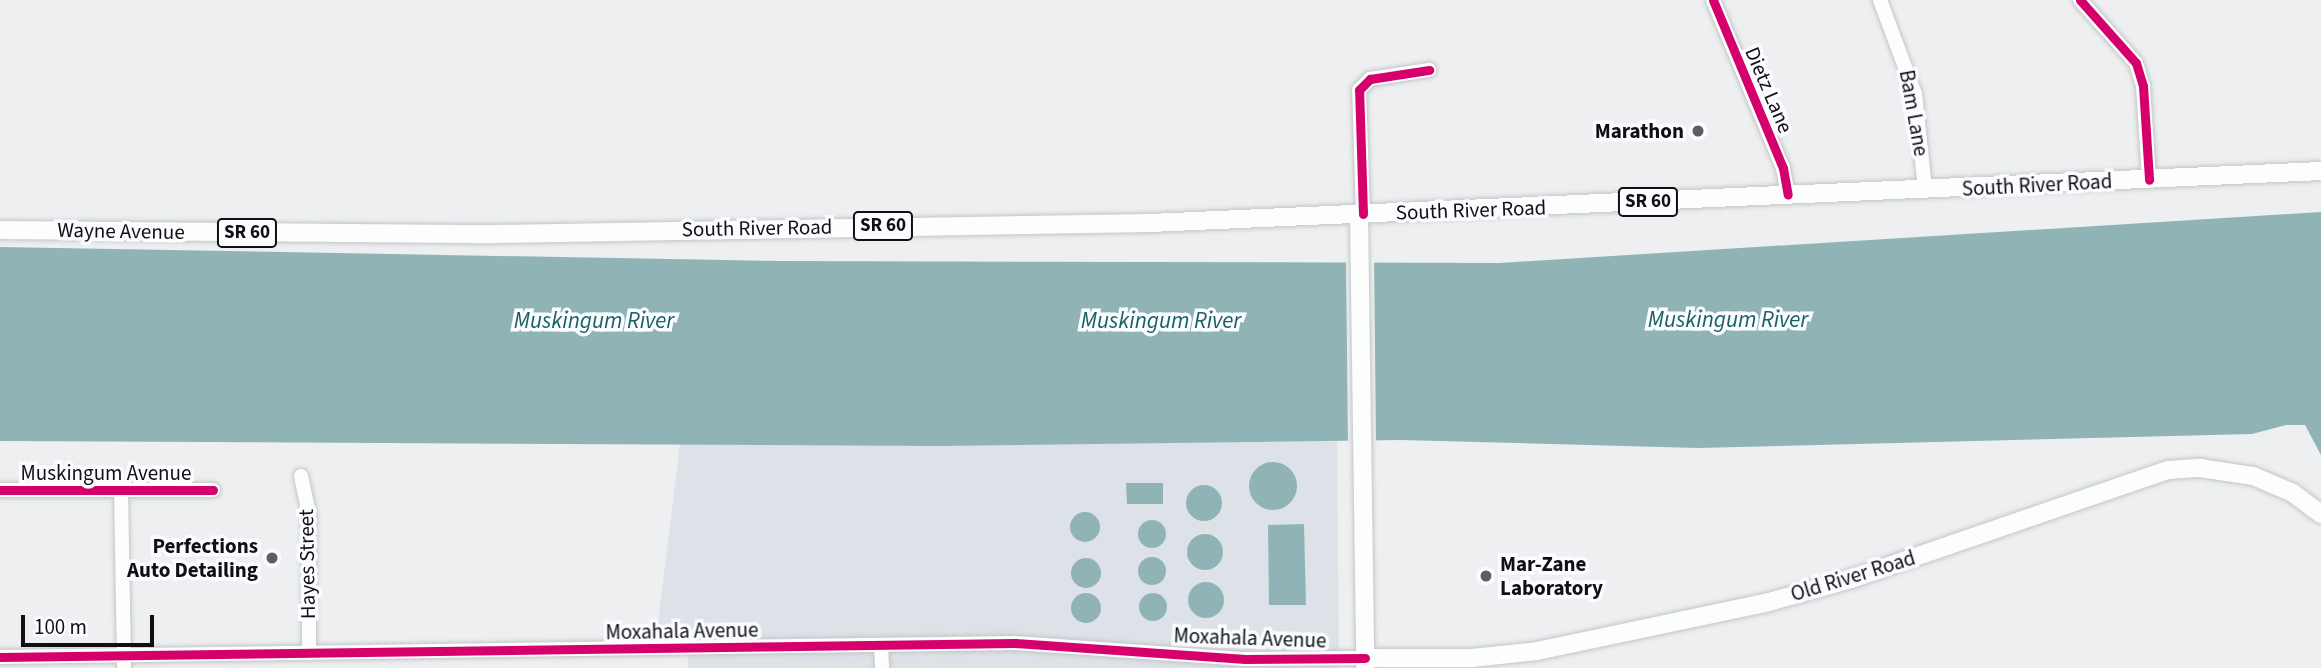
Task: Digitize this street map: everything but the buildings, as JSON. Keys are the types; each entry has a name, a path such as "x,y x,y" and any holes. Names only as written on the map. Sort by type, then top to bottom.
{"main road":[{"name":"South River Road","path":"494,234 1150,223 2321,171"},
{"path":"1361,214 1359,235 1365,663"},
{"name":"Wayne Avenue","path":"0,230 494,234"},
{"name":"Old River Road","path":"1365,663 1472,658 1537,651 1769,602 1851,579 2168,470 2200,468 2253,476 2293,493 2321,514"}],"street":[{"name":"Dietz Lane","path":"1713,0 1783,168 1788,195"},
{"name":"Bam Lane","path":"1880,0 1915,94 1926,190"},
{"path":"2080,0 2136,63 2143,86 2149,180"},
{"path":"1361,214 1359,90 1370,79 1429,70"},
{"name":"Hayes Street","path":"301,476 309,515 309,653"},
{"name":"Muskingum Avenue","path":"0,490 213,490"},
{"path":"121,490 124,662"},
{"name":"Moxahala Avenue","path":"0,657 124,662 309,653 380,660 1016,643 1245,659 1365,663"},
{"path":"881,646 882,668"}],"shaded area":[{"path":"1337,441 1339,668 688,668 688,643 656,639 680,444"}],"water":[{"name":"Muskingum River","path":"2321,212 2321,455 2305,425 2286,425 2252,434 1698,448 1401,440 939,446 0,441 0,247 780,261 1499,263"},
{"path":"1273,462 1290,469 1297,486 1290,503 1273,510 1256,503 1249,486 1256,469"},
{"path":"1126,483 1163,483 1163,504 1127,504"},
{"path":"1204,485 1216,491 1222,503 1216,515 1204,521 1192,515 1186,503 1192,491"},
{"path":"1085,512 1096,516 1100,527 1096,538 1085,542 1074,538 1070,527 1074,516"},
{"path":"1152,520 1162,524 1166,534 1162,544 1152,548 1142,544 1138,534 1142,524"},
{"path":"1304,524 1306,605 1269,605 1268,525"},
{"path":"1205,534 1217,540 1223,552 1217,564 1205,570 1193,564 1187,552 1193,540"},
{"path":"1152,557 1162,561 1166,571 1162,581 1152,585 1142,581 1138,571 1142,561"},
{"path":"1086,558 1097,562 1101,573 1097,584 1086,588 1075,584 1071,573 1075,562"},
{"path":"1206,582 1218,588 1224,600 1218,612 1206,618 1194,612 1188,600 1194,588"},
{"path":"1086,593 1097,597 1101,608 1097,619 1086,623 1075,619 1071,608 1075,597"},
{"path":"1153,593 1163,597 1167,607 1163,617 1153,621 1143,617 1139,607 1143,597"}],"pier":[{"path":"1346,259 1374,259 1376,444 1348,444"}],"cycle path":[{"path":"1713,0 1783,168 1788,195"},
{"path":"2080,0 2136,63 2143,86 2149,180"},
{"path":"1363,214 1359,90 1370,79 1429,70"},
{"path":"0,490 213,490"},
{"path":"0,657 1015,643 1245,659 1365,658"}],"place":[{"name":"Marathon","path":"1698,131"},
{"name":"Perfections Auto Detailing","path":"272,558"},
{"name":"Mar-Zane Laboratory","path":"1486,576"}]}
